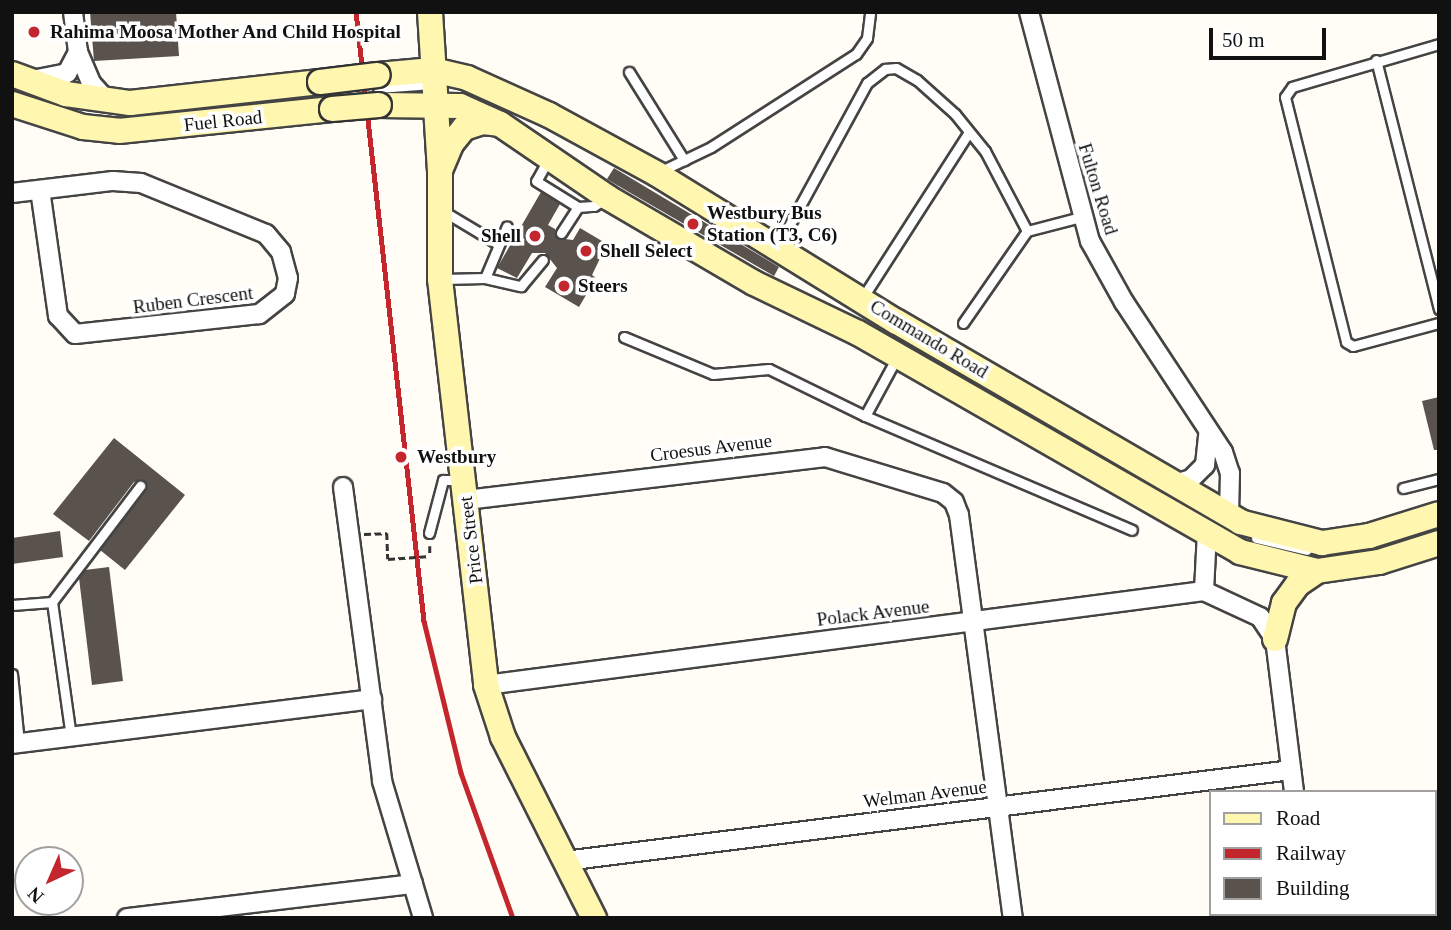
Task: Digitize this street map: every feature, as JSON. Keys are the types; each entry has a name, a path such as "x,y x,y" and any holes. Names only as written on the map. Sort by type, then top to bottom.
{"main road":[{"name":"Price Street","path":"430,12 440,171 440,279 486,685 497,723 594,918"},
{"name":"Commando Road","path":"435,88 467,78 539,111 657,174 1174,484 1264,532 1322,543 1369,537 1439,514"},
{"name":"Fuel Road","path":"15,82 109,102 324,96 435,88"},
{"name":"Commando Road","path":"435,88 460,106 500,124 607,197 754,283 898,356 1256,559 1317,571 1379,562 1439,543"},
{"name":"Fuel Road","path":"12,104 83,127 119,131 324,96"},
{"path":"440,171 446,153 464,128 483,122 500,124"},
{"path":"1275,639 1288,597 1317,571"}],"street":[{"path":"73,12 78,52 91,83 109,102"},
{"name":"Fulton Road","path":"1029,12 1081,217 1111,281 1228,463 1229,514"},
{"path":"15,82 60,78 78,52"},
{"name":"Ruben Crescent","path":"12,193 113,181 141,183 257,228 281,251 288,278 285,294 259,314 75,334 58,316 40,190"},
{"path":"1174,484 1191,479 1205,465 1208,434"},
{"name":"Croesus Avenue","path":"465,490 825,457 928,485 954,502 974,622"},
{"path":"342,487 382,780 424,918"},
{"path":"1207,532 1204,591 1259,617 1275,639 1294,790"},
{"name":"Polack Avenue","path":"486,685 1204,591"},
{"path":"974,622 1013,918"},
{"path":"16,744 372,699"},
{"name":"Welman Avenue","path":"565,861 1291,770"},
{"path":"127,918 413,884"}],"lane":[{"path":"657,174 856,54 867,38 870,12"},
{"path":"1439,44 1376,60 1292,87 1284,97 1346,342 1353,346 1439,323"},
{"path":"1376,60 1439,310"},
{"path":"789,226 867,83 885,69 896,68 917,80 969,132 1009,191 1027,231"},
{"path":"629,72 684,160"},
{"path":"15,82 68,114 117,122 324,96"},
{"path":"435,88 482,93 596,150 1255,537 1294,549 1343,551 1439,523"},
{"path":"435,88 481,103 760,277 848,319 1246,543 1284,558 1340,562 1439,533"},
{"path":"862,299 969,132"},
{"path":"550,157 536,181 578,207 594,206 607,197"},
{"path":"561,233 578,207"},
{"path":"440,210 498,244"},
{"path":"963,323 1027,231 1081,217"},
{"path":"485,278 507,226"},
{"path":"440,279 485,278 521,286 543,260"},
{"path":"624,337 713,373 769,369 865,416 1132,530"},
{"path":"865,416 898,356"},
{"path":"1403,488 1439,479"},
{"path":"429,533 443,481 465,490"},
{"path":"71,737 52,602 140,486"},
{"path":"12,605 52,602"},
{"path":"12,674 16,744"}],"path":[{"path":"349,535 387,533 388,559 430,556"}],"building":[{"path":"90,12 176,12 179,56 94,61"},
{"name":"Westbury Bus Station (T3, C6)","path":"614,168 779,267 774,276 607,179"},
{"path":"541,192 560,204 548,225 555,229 557,238 573,240 580,228 607,244 592,275 596,278 579,307 545,287 557,268 545,253 532,253 517,278 497,268"},
{"path":"1439,397 1439,450 1434,450 1422,401"},
{"path":"114,438 185,495 125,570 100,550 146,490 145,481 134,482 89,541 53,514"},
{"path":"60,531 63,557 12,564 12,538"},
{"path":"109,567 123,681 92,685 79,578 85,570"}],"railway":[{"path":"356,12 424,621 461,773 513,918"}],"place":[{"name":"Rahima Moosa Mother And Child Hospital","path":"34,32"},
{"name":"Westbury Bus Station (T3, C6)","path":"693,224"},
{"name":"Shell","path":"535,236"},
{"name":"Shell Select","path":"586,251"},
{"name":"Steers","path":"564,286"},
{"name":"Westbury","path":"401,457"}]}
